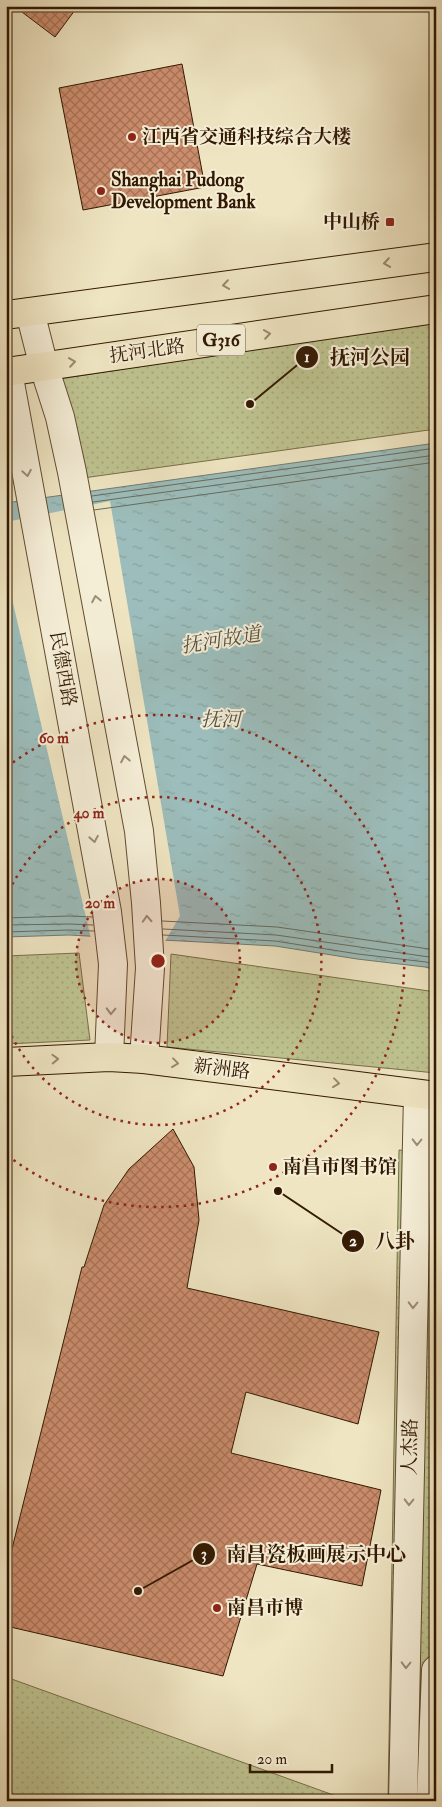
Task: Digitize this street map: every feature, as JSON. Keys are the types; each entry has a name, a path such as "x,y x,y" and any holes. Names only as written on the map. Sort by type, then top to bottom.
{"main road":[{"path":"18,314 436,257"},
{"name":"抚河北路","path":"7,368 44,367 436,309"},
{"name":"新洲路","path":"6,1062 109,1057 144,1058 427,1095"}],"street":[{"path":"18,314 44,367 60,417 139,831 150,968 144,1058"},
{"name":"民德西路","path":"7,368 107,912 113,964 109,1057"},
{"name":"人杰路","path":"403,1801 427,1095"},
{"path":"431,1801 436,1670"}],"green space":[{"path":"436,321 436,429 83,478 59,379"},
{"path":"79,953 90,1040 6,1044 6,956"},
{"path":"171,954 436,992 436,1073 167,1047"},
{"path":"399,1150 436,1153 436,1801 388,1801"},
{"path":"6,1677 350,1801 6,1801"}],"water":[{"name":"抚河","path":"436,443 436,970 275,946 69,935 6,937 6,503"}],"pier":[{"path":"110,501 180,916 164,943 91,939 6,573 6,522"}],"building":[{"path":"14,6 78,6 55,37"},
{"name":"江西省交通科技综合大楼","path":"182,64 205,187 83,210 59,88"},
{"path":"173,1129 194,1167 199,1220 187,1288 379,1332 358,1424 246,1392 231,1453 381,1490 362,1586 257,1564 223,1676 6,1626 6,1573 82,1267 84,1267 104,1205 129,1169"}],"place":[{"name":"江西省交通科技综合大楼","path":"132,137"},
{"name":"Shanghai Pudong Development Bank","path":"101,191"},
{"name":"中山桥","path":"390,222"},
{"name":"抚河公园","path":"250,404"},
{"name":"南昌市图书馆","path":"273,1167"},
{"name":"八卦","path":"278,1191"},
{"name":"南昌瓷板画展示中心","path":"138,1591"},
{"name":"南昌市博","path":"217,1608"}],"water label":[{"name":"抚河故道","path":"221,640"}]}
